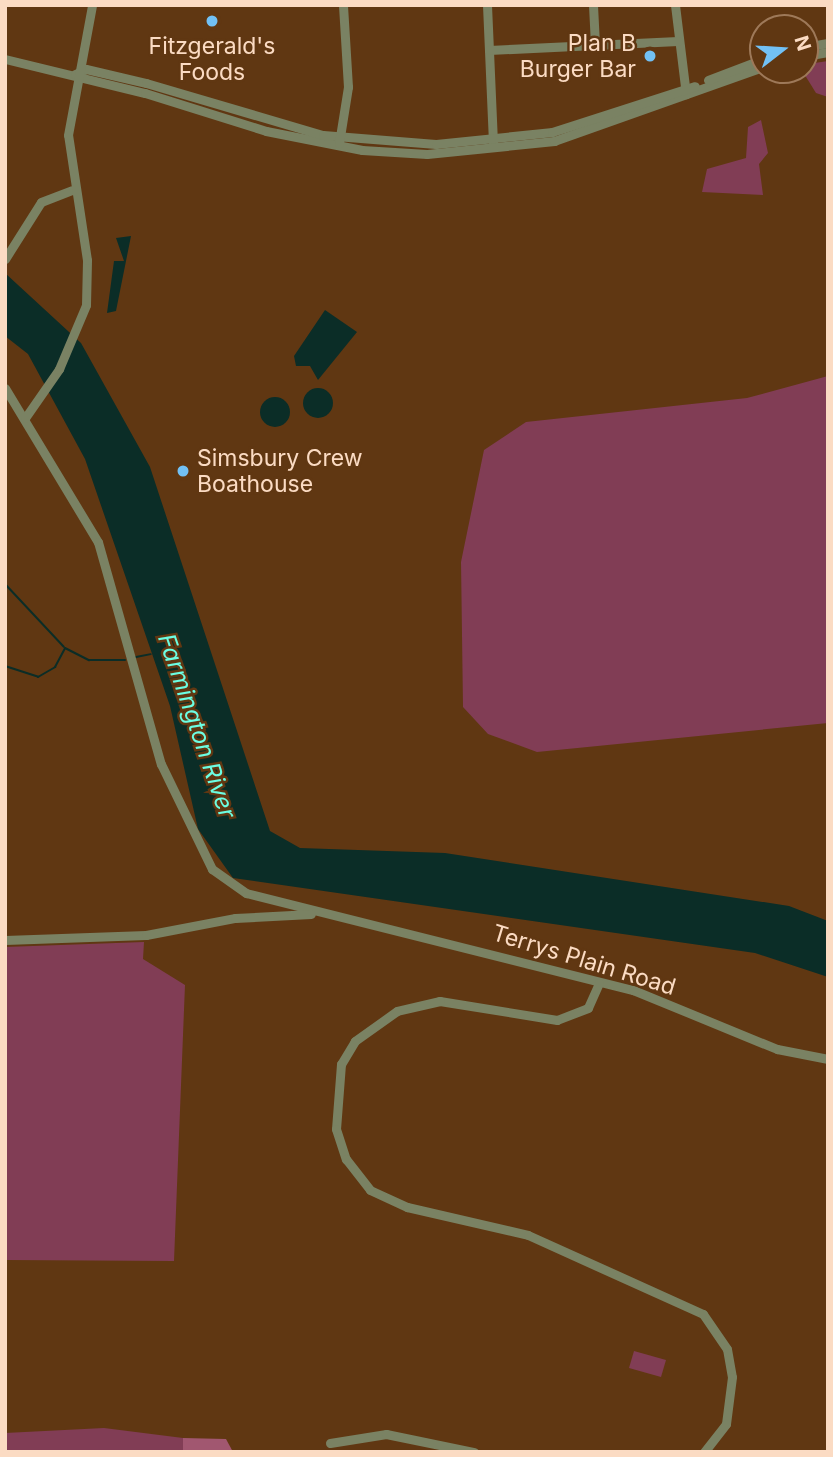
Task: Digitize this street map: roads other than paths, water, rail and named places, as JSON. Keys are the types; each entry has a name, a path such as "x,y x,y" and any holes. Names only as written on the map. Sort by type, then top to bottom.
{"street":[{"path":"25,418 46,390 77,335 88,276 72,190 68,135 75,74 92,5"},
{"path":"339,141 348,87 343,5"},
{"path":"487,5 493,145"},
{"path":"593,5 595,45"},
{"path":"676,5 686,93"},
{"path":"489,50 595,45 678,37"},
{"path":"5,59 75,74 266,131 339,141 493,145 601,120 749,71"},
{"path":"686,93 749,65"},
{"path":"5,259 41,202 72,190"},
{"path":"5,388 98,541 122,608 143,710 197,845 212,869 246,893 323,914"},
{"path":"5,940 146,935 235,918 323,914"},
{"name":"Terrys Plain Road","path":"323,914 406,929 633,990 777,1049 828,1059"},
{"path":"599,983 588,1008 557,1020 440,1002 397,1011 355,1041 341,1064 335,1129 346,1159 370,1190 407,1207 528,1235 703,1314 727,1349 732,1377 726,1424 704,1452"},
{"path":"330,1443 392,1435 474,1452"}],"water":[{"path":"131,236 116,311 107,313 114,261 124,261 116,238"},
{"name":"Farmington River","path":"5,273 81,343 150,467 270,831 300,848 445,853 789,906 828,921 828,977 755,953 233,878 198,829 170,706 85,459 28,354 5,336"},
{"path":"325,310 357,332 318,380 310,366 296,366 294,356"},
{"path":"318,388 329,392 333,403 329,414 318,418 307,414 303,403 307,392"},
{"path":"275,397 286,401 290,412 286,423 275,427 264,423 260,412 264,401"}],"waterway":[{"path":"5,584 64,647"},
{"path":"5,666 38,677 55,667 65,648 89,660 125,660"},
{"name":"Farmington River","path":"136,657 151,654"}],"place":[{"name":"Fitzgerald's Foods","path":"212,21"},
{"name":"Plan B Burger Bar","path":"650,56"},
{"name":"Simsbury Crew Boathouse","path":"183,471"}]}
